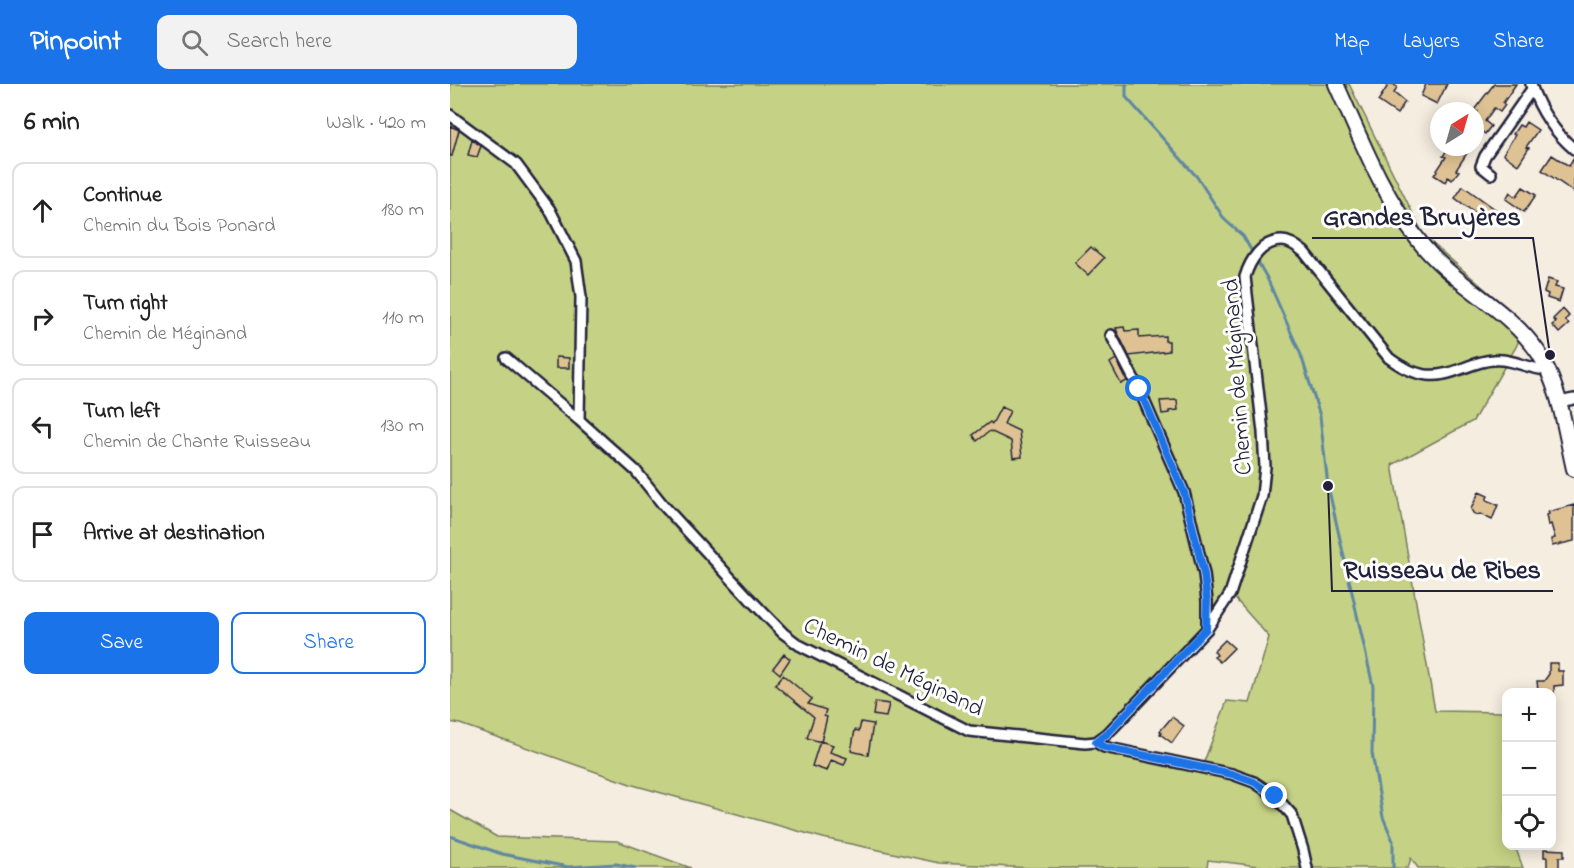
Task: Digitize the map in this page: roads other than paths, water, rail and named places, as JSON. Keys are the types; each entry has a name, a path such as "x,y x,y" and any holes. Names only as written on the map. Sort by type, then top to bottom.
{"main road":[{"path":"1336,84 1383,185 1405,223 1440,263 1521,333 1539,354 1556,391 1574,469"}],"street":[{"path":"1531,86 1540,109 1560,137 1574,149"},
{"path":"1491,174 1481,166 1485,156 1531,86"},
{"path":"450,115 516,164 550,210 576,261 581,297 579,420"},
{"name":"Chemin de Méginand","path":"506,358 636,471 664,506 749,598 783,633 799,645 969,731 1085,743 1096,742 1108,733 1206,629 1230,594 1262,496 1265,467 1263,432 1245,277 1255,256 1268,245 1282,241 1293,244 1304,252 1389,358 1402,368 1416,374 1430,376 1445,374 1495,359 1547,370"},
{"path":"1111,335 1139,389 1184,492 1204,574 1207,601 1206,629"},
{"path":"1559,402 1574,399"},
{"path":"1096,742 1104,747 1232,774 1254,782 1275,796 1292,815 1307,868"}],"waterway":[{"path":"1126,84 1126,97 1197,177 1225,220 1243,236 1267,278 1301,355 1320,416 1328,486 1373,686 1372,753 1383,817 1393,841 1393,868"},
{"path":"450,836 502,854 568,867 616,864 636,868"}],"place":[{"name":"Grandes Bruyères","path":"1550,355"},
{"name":"Ruisseau de Ribes","path":"1328,486"}]}
